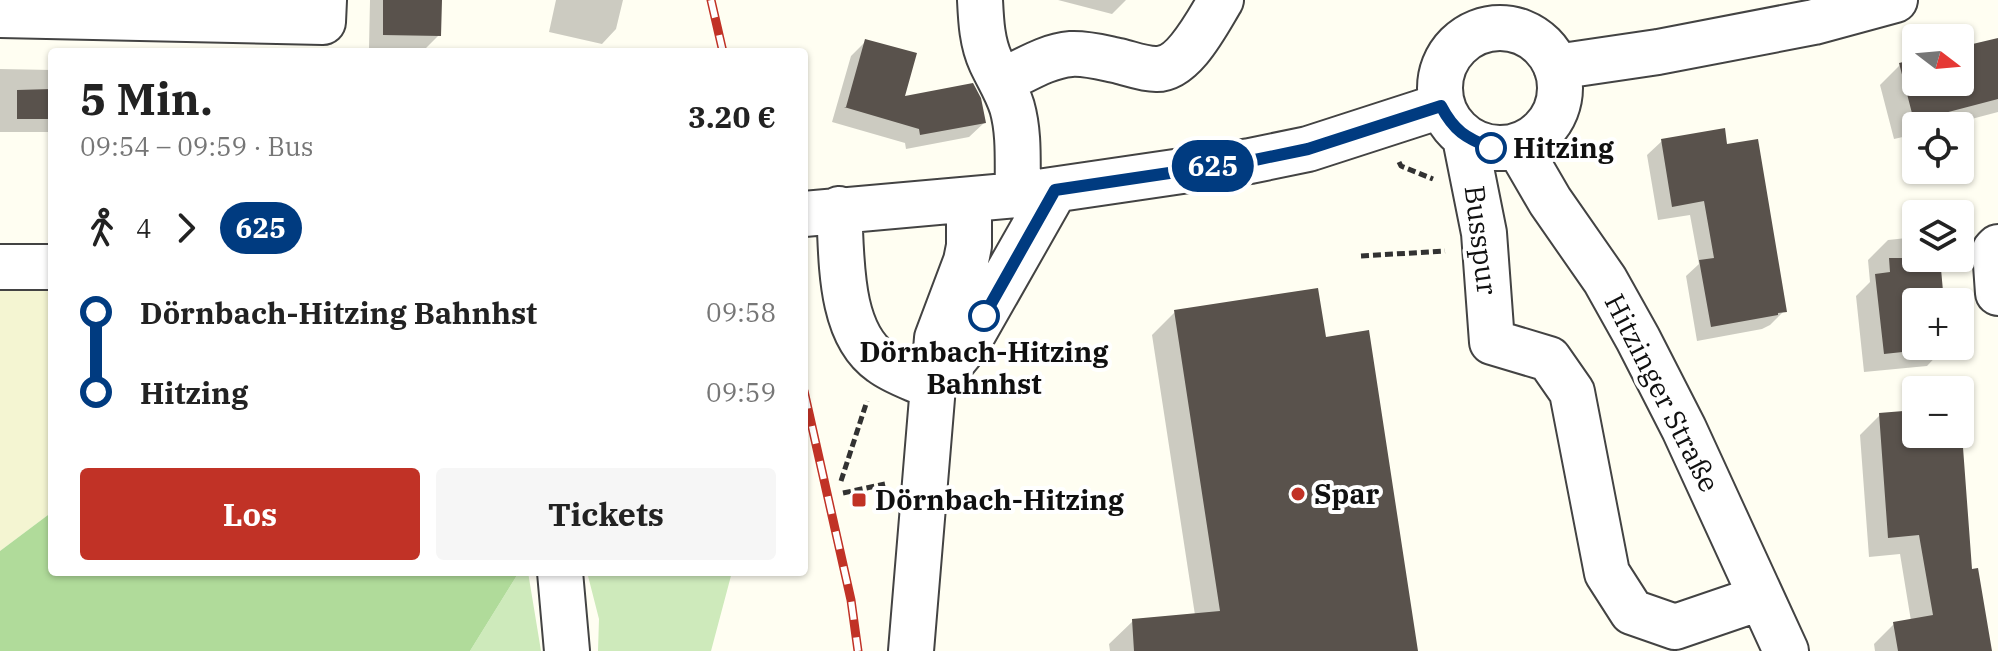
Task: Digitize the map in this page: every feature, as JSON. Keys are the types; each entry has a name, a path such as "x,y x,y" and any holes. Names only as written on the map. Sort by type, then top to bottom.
{"street":[{"path":"932,387 968,343 1037,192 1017,137 1013,109 983,37 980,0"},
{"path":"1002,81 1045,60 1070,54 1096,56 1156,69 1167,67 1181,58 1221,0"},
{"path":"1556,67 1658,52 1748,18 1814,22 1895,0"},
{"path":"0,15 324,11"},
{"path":"1478,15 1502,28 1519,31 1535,39 1556,67 1560,86 1557,105 1549,123 1518,146 1491,148 1453,122 1439,92 1444,65 1478,15"},
{"path":"932,387 880,362 861,340 851,318 821,212 1037,192 1250,161 1453,122"},
{"name":"Busspur","path":"1453,122 1486,248 1492,342 1549,359 1572,392 1607,573 1632,612 1675,627 1760,598"},
{"name":"Hitzinger Straße","path":"1518,146 1550,201 1605,280 1638,339 1684,429 1786,651"},
{"path":"911,651 932,387 941,323 969,246 969,200"},
{"path":"1998,247 1995,250 1998,293"},
{"path":"0,267 48,267"},
{"path":"560,576 567,651"}],"path":[{"path":"1361,256 1486,248"},
{"path":"841,481 880,362"}],"green space":[{"path":"0,289 48,290 48,515 0,551"},
{"path":"48,515 48,576 517,576 470,651 0,651 0,551"},
{"path":"517,576 529,576 541,651 470,651"},
{"path":"588,576 731,576 711,651 598,651 599,619"}],"building":[{"path":"383,0 442,0 441,36 383,35"},
{"path":"1998,38 1998,99 1948,112 1912,112 1908,96 1974,96 1974,44"},
{"path":"865,39 917,53 905,96 973,83 981,98 986,123 920,135 919,129 844,107"},
{"path":"48,89 48,119 17,119 17,90"},
{"path":"1725,128 1727,144 1758,139 1787,312 1711,327 1699,260 1714,258 1704,201 1672,207 1661,139"},
{"path":"1889,258 1902,258 1902,272 1941,272 1943,288 1902,288 1902,352 1884,354 1875,274 1890,272"},
{"name":"Spar","path":"1318,288 1326,337 1369,330 1418,651 1134,651 1132,619 1220,611 1174,310"},
{"path":"1902,411 1902,448 1963,448 1972,569 1978,568 1992,651 1898,651 1893,622 1933,615 1919,535 1888,538 1879,413"}],"railway":[{"path":"711,0 722,48"},
{"path":"808,409 851,600 858,651"}],"bus line":[{"name":"625","path":"984,316 1055,190 1250,161 1308,149 1441,106 1465,138 1491,148"}],"place":[{"name":"Hitzing","path":"1491,148"},
{"name":"Dörnbach-Hitzing Bahnhst","path":"984,316"},
{"name":"Spar","path":"1298,494"},
{"name":"Dörnbach-Hitzing","path":"859,500"}]}
